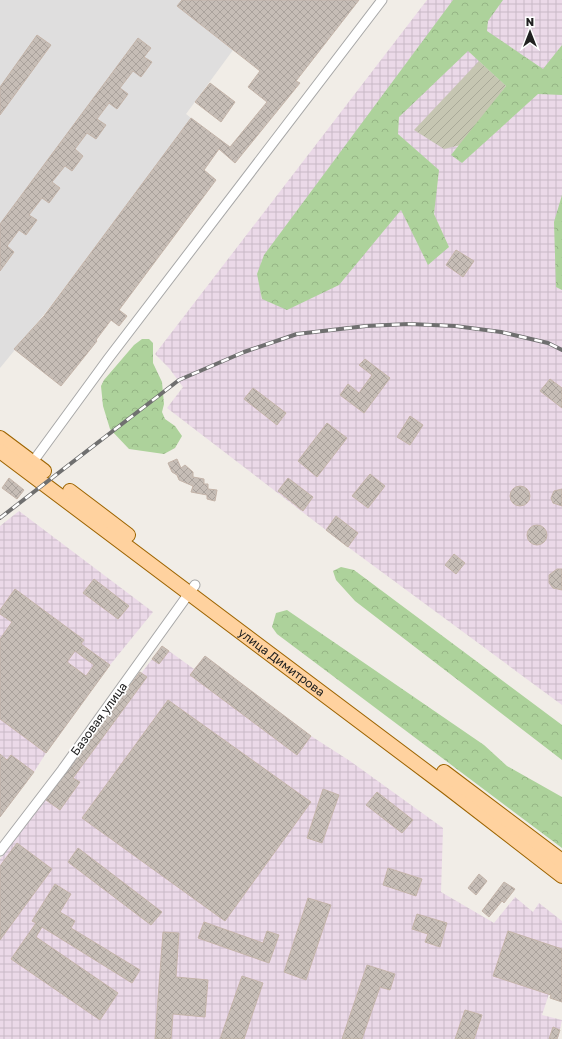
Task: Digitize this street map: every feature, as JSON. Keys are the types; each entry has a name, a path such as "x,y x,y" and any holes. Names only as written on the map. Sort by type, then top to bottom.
{"main road":[{"name":"улица Димитрова","path":"0,438 562,876"},
{"name":"улица Димитрова","path":"0,451 193,589 562,861"}],"street":[{"path":"32,463 104,365 382,0"},
{"name":"Базовая улица","path":"0,851 57,776 193,589"}],"shaded area":[{"path":"0,0 182,0 177,6 233,50 186,114 191,118 181,132 50,307 0,368"},
{"path":"427,0 562,0 562,705 348,547 167,408 183,387 169,368 155,354"},
{"path":"479,61 506,86 461,145 444,149 414,130"},
{"path":"19,511 153,612 110,665 0,817 0,526"},
{"path":"162,646 194,669 205,656 311,736 350,761 443,828 441,892 494,923 515,897 533,912 539,903 562,921 562,954 542,1015 562,1020 558,1039 0,1039 0,859"}],"green space":[{"path":"453,0 503,0 488,21 487,31 543,69 562,45 562,95 538,94 462,163 451,155 506,86 468,51 399,117 398,134 439,170 434,214 449,247 428,265 401,210 339,285 287,310 262,299 257,274 264,255"},
{"path":"562,195 562,290 556,287 554,222"},
{"path":"142,339 149,339 153,343 153,363 162,382 164,404 162,412 165,419 175,426 182,436 175,448 164,454 129,449 110,429 103,406 101,386 104,380 134,345"},
{"path":"341,567 354,570 562,725 562,760 355,601 336,580 333,571"},
{"path":"287,610 484,745 507,766 562,797 562,848 277,634 272,627 276,613"}],"building":[{"path":"182,0 359,0 296,81 300,83 235,163 219,149 204,170 216,180 119,310 127,316 119,326 111,320 96,340 97,341 61,386 14,349 44,316 191,118 230,147 267,102 248,87 260,71 177,6"},
{"path":"37,35 51,45 0,115 0,87"},
{"path":"138,38 151,48 144,57 152,62 141,77 133,71 120,88 128,94 117,109 109,103 97,119 106,125 96,139 87,133 75,149 83,156 72,171 65,166 52,182 60,188 49,203 42,198 29,215 37,220 26,235 19,230 7,246 14,252 0,271 0,224"},
{"path":"210,83 235,102 221,122 195,102"},
{"path":"456,250 474,261 463,277 446,265"},
{"path":"365,359 390,378 364,413 340,395 348,384 359,393 372,375 359,365"},
{"path":"550,379 562,388 562,408 540,391"},
{"path":"253,388 286,413 277,425 244,399"},
{"path":"410,416 423,425 410,445 397,437"},
{"path":"327,423 347,438 317,477 298,461"},
{"path":"177,459 181,468 185,465 193,472 193,477 204,479 204,484 208,484 208,489 217,490 215,501 207,499 207,495 191,492 193,486 179,480 177,475 172,472 168,463"},
{"path":"370,474 385,486 368,508 352,496"},
{"path":"9,478 24,490 17,499 2,488"},
{"path":"288,478 313,497 303,511 278,491"},
{"path":"520,486 527,489 530,496 527,503 520,506 513,503 510,496 513,489"},
{"path":"562,489 562,506 553,503 551,498 554,491"},
{"path":"336,516 358,533 348,547 326,530"},
{"path":"537,525 544,528 547,535 544,542 537,545 530,542 527,535 530,528"},
{"path":"454,554 465,563 456,574 445,565"},
{"path":"557,569 562,569 562,590 553,588 549,583 549,575"},
{"path":"94,579 129,606 118,619 83,593"},
{"path":"15,589 84,640 81,644 110,665 46,753 0,719 0,639 12,622 0,614 0,610","holes":["75,651 94,665 86,676 67,662"]},
{"path":"162,646 169,651 159,664 152,659"},
{"path":"205,656 311,736 297,755 190,675"},
{"path":"140,672 147,677 73,778 80,782 60,810 46,800"},
{"path":"168,700 311,802 225,921 82,818"},
{"path":"0,754 7,760 11,755 34,772 0,817"},
{"path":"323,789 339,795 322,843 307,838"},
{"path":"377,792 413,820 402,833 366,805"},
{"path":"17,843 52,869 0,940 0,866"},
{"path":"78,848 162,912 151,925 68,862"},
{"path":"388,868 422,879 416,896 383,885"},
{"path":"479,874 487,881 476,895 468,888"},
{"path":"504,882 515,889 504,903 502,901 489,917 482,911"},
{"path":"55,884 71,894 60,912 75,921 71,928 140,970 132,983 42,927 36,937 118,993 100,1020 11,959 36,923 32,921"},
{"path":"308,898 331,905 306,980 284,972"},
{"path":"417,914 447,923 440,947 425,942 428,934 412,929"},
{"path":"204,922 263,943 267,931 279,935 269,963 198,938"},
{"path":"508,931 562,949 562,1002 550,998 551,995 493,976"},
{"path":"163,932 179,933 176,977 208,980 205,1017 173,1014 171,1039 155,1039"},
{"path":"367,965 395,974 390,990 380,987 362,1039 342,1039"},
{"path":"242,976 263,983 244,1039 220,1039"},
{"path":"465,1010 482,1015 474,1039 455,1039"},
{"path":"553,1027 560,1030 557,1039 549,1039"}],"railway":[{"path":"0,518 179,380 244,352 297,334 366,326 409,324 455,326 501,332 548,343 562,350"}]}
